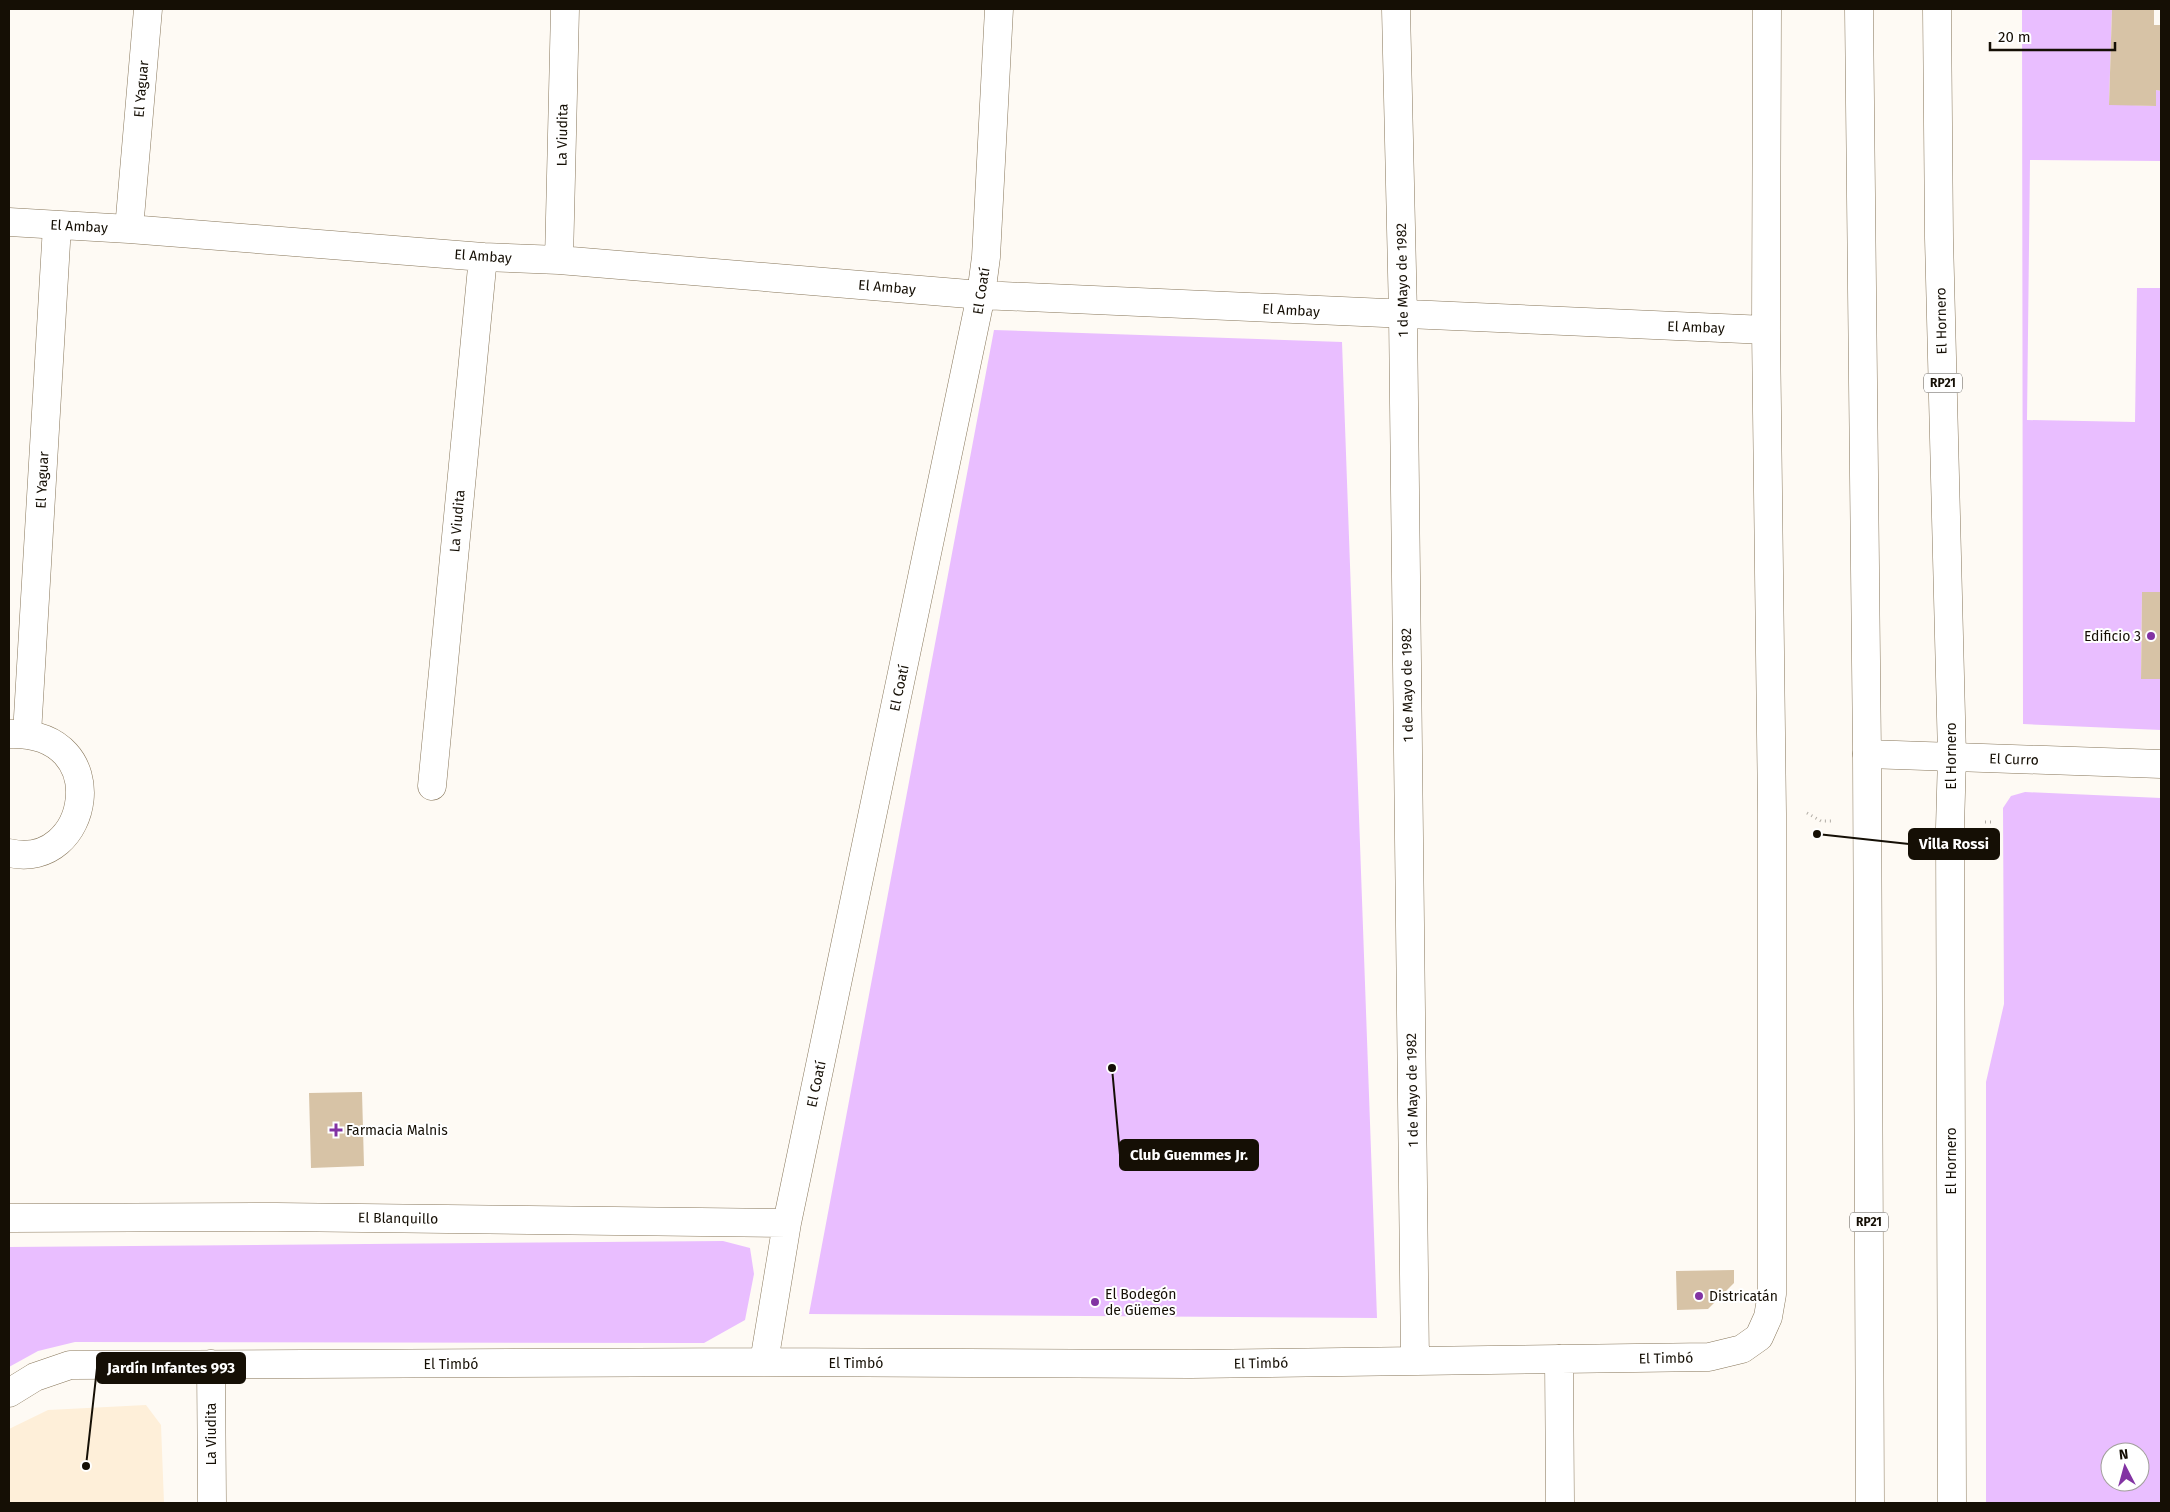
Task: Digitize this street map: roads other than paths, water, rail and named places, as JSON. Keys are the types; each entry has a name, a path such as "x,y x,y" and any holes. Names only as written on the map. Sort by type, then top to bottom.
{"street":[{"name":"El Yaguar","path":"129,229 148,9"},
{"name":"La Viudita","path":"559,260 565,9"},
{"name":"El Coatí","path":"764,1362 787,1223 981,295 986,257 999,9"},
{"name":"1 de Mayo de 1982","path":"1396,9 1403,315 1415,1361"},
{"path":"1766,330 1767,9"},
{"name":"RP21","path":"1860,9 1867,754 1870,1503"},
{"name":"El Hornero","path":"1937,9 1939,238 1952,756 1950,828 1952,1503"},
{"name":"El Ambay","path":"9,222 129,229 483,257 559,260 981,295 1766,330"},
{"name":"El Yaguar","path":"9,853 16,855 37,852 56,844 70,829 79,810 81,789 76,769 64,752 48,739 18,734 57,226"},
{"name":"La Viudita","path":"432,786 483,257"},
{"name":"El Timbó","path":"9,1393 35,1377 70,1364 764,1362 1191,1364 1709,1357 1742,1349 1759,1337 1768,1317 1772,1294 1772,803 1766,330"},
{"name":"El Curro","path":"1867,754 2161,764"},
{"name":"El Blanquillo","path":"9,1218 277,1217 787,1223"},
{"path":"1559,1359 1560,1503"},
{"name":"La Viudita","path":"211,1364 212,1503"}],"place":[{"name":"Edificio 3","path":"2151,636"},
{"name":"Villa Rossi","path":"1817,834"},
{"name":"Club Guemmes Jr.","path":"1112,1068"},
{"name":"Farmacia Malnis","path":"336,1130"},
{"name":"Districatán","path":"1699,1296"},
{"name":"El Bodegón de Güemes","path":"1095,1302"},
{"name":"Jardín Infantes 993","path":"86,1466"}]}
